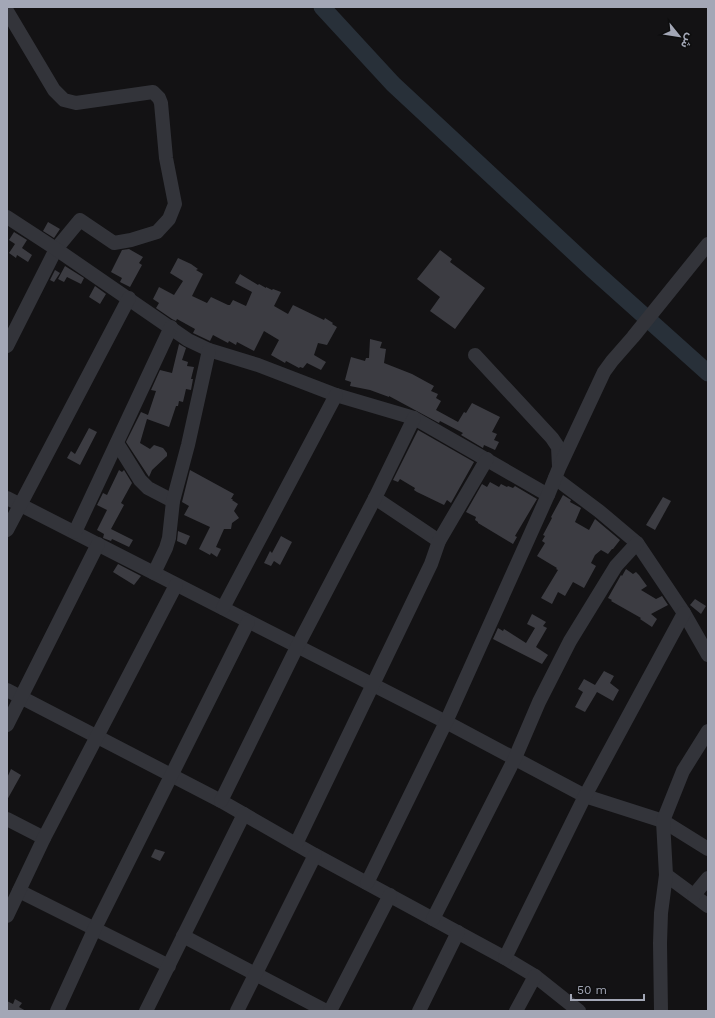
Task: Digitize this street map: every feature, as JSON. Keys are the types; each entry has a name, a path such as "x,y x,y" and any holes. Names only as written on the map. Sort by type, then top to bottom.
{"street":[{"path":"7,11 54,90 64,100 82,103 153,92 159,98 161,103 166,158 175,204 169,219 157,232 131,240 114,243 80,220 56,248 7,344"},
{"path":"7,217 56,248 188,340 209,350 258,365 336,395 414,418 548,495"},
{"path":"367,883 446,722 557,473 604,372 620,350 633,337 708,244"},
{"path":"7,530 76,401 128,298"},
{"path":"75,532 171,327"},
{"path":"154,573 169,538 173,501 188,445 209,350"},
{"path":"475,355 552,438 558,447 557,473"},
{"path":"223,608 336,395"},
{"path":"221,801 414,418"},
{"path":"117,443 140,480 148,488 173,501"},
{"path":"296,844 431,564 439,540 487,459"},
{"path":"557,473 637,543 684,613 708,655"},
{"path":"7,498 446,722 585,796 663,821 708,849"},
{"path":"375,498 439,540"},
{"path":"433,919 515,758 539,702 570,642 616,566 637,543"},
{"path":"7,725 98,544"},
{"path":"7,916 44,838 176,585"},
{"path":"505,958 585,796 684,613"},
{"path":"57,1011 95,928 248,622"},
{"path":"7,690 221,801 315,855 505,958 535,976 579,1011"},
{"path":"661,1011 660,944 666,875 663,821 683,771 708,730"},
{"path":"146,1011 244,814"},
{"path":"7,819 44,838"},
{"path":"237,1011 315,855"},
{"path":"666,875 694,894 708,906"},
{"path":"694,894 708,878"},
{"path":"19,891 169,966"},
{"path":"330,1011 390,895"},
{"path":"419,1011 458,932"},
{"path":"183,936 326,1011"},
{"path":"516,1011 535,976"}],"building":[{"path":"48,222 60,229 54,238 43,231"},
{"path":"14,232 27,240 22,248 32,255 28,262 17,255 16,258 9,253 15,244 9,240"},
{"path":"129,249 143,257 139,263 142,265 130,287 120,282 122,278 111,272 122,250"},
{"path":"440,250 452,259 450,262 485,288 455,329 430,311 440,297 417,279"},
{"path":"178,258 191,264 198,269 196,270 203,274 192,296 207,303 211,297 228,305 230,305 233,300 246,306 252,292 235,283 240,274 258,285 259,284 266,288 281,292 274,306 288,314 293,305 324,320 325,318 333,323 332,324 337,327 327,345 318,343 314,355 326,362 321,370 307,363 303,368 299,368 286,361 285,363 271,355 279,340 264,331 254,351 237,342 236,345 229,341 228,343 213,335 210,341 193,333 195,329 177,319 176,321 172,319 156,308 159,303 153,299 159,287 174,295 183,281 170,273"},
{"path":"65,266 84,278 81,284 67,277 64,282 58,279"},
{"path":"55,270 60,273 54,282 50,280"},
{"path":"95,286 106,294 100,304 89,297"},
{"path":"370,339 382,342 380,348 386,349 384,363 412,374 434,386 431,391 438,394 436,398 441,401 436,410 458,422 472,403 500,417 492,432 497,434 494,440 499,442 495,450 484,445 483,448 461,435 463,433 440,421 439,423 389,396 350,386 351,382 345,380 351,357 365,361 366,358 369,358"},
{"path":"179,344 186,348 182,360 188,362 187,366 194,367 191,379 193,379 191,390 186,389 183,402 179,401 178,406 176,406 169,427 147,419 140,443 150,449 154,445 163,448 167,453 167,456 152,470 149,477 126,442 141,412 148,415 156,391 151,390 160,370 172,373"},
{"path":"89,428 97,432 80,465 67,458 71,451 75,454"},
{"path":"418,430 474,462 451,503 447,500 444,505 417,492 414,490 415,488 400,479 398,482 393,480"},
{"path":"119,470 122,472 124,470 132,483 121,503 124,505 111,529 133,540 129,547 112,539 111,541 103,538 104,534 97,530 107,510 97,505 103,493 107,495"},
{"path":"190,470 234,494 231,499 238,504 234,511 239,518 232,523 231,529 224,529 216,547 221,549 217,557 211,553 210,555 199,549 210,527 184,515 189,506 182,502"},
{"path":"490,482 499,487 501,484 513,488 515,486 537,499 515,536 517,537 513,544 478,523 475,520 476,517 466,512 482,484 487,487"},
{"path":"563,495 571,500 570,502 581,508 575,522 589,530 595,519 620,540 608,554 601,550 595,555 591,563 596,566 584,588 573,582 565,596 558,592 552,604 541,598 558,570 537,556 545,543 542,541 545,536 543,535"},
{"path":"663,497 671,501 655,530 646,525"},
{"path":"178,531 190,536 186,545 177,541"},
{"path":"281,536 292,542 280,565 274,561 271,566 264,563 270,551 272,553"},
{"path":"118,564 141,576 134,585 113,572"},
{"path":"626,569 633,574 636,572 647,586 641,590 656,599 662,596 668,605 651,614 657,619 652,627 640,619 641,618 608,598"},
{"path":"695,599 706,606 701,614 690,605"},
{"path":"532,614 546,622 543,626 547,628 536,647 548,655 542,664 493,639 498,628 503,631 504,629 526,643 535,628 527,624"},
{"path":"604,671 614,676 610,683 619,690 613,701 597,692 585,712 575,707 583,692 578,689 584,679 595,685"},
{"path":"11,769 21,775 7,800 7,778"},
{"path":"155,849 165,852 160,861 151,857"},
{"path":"15,999 22,1003 19,1007 26,1011 7,1011 7,1001 13,1004"}],"waterway":[{"path":"322,7 393,84 593,270 708,373"}]}
